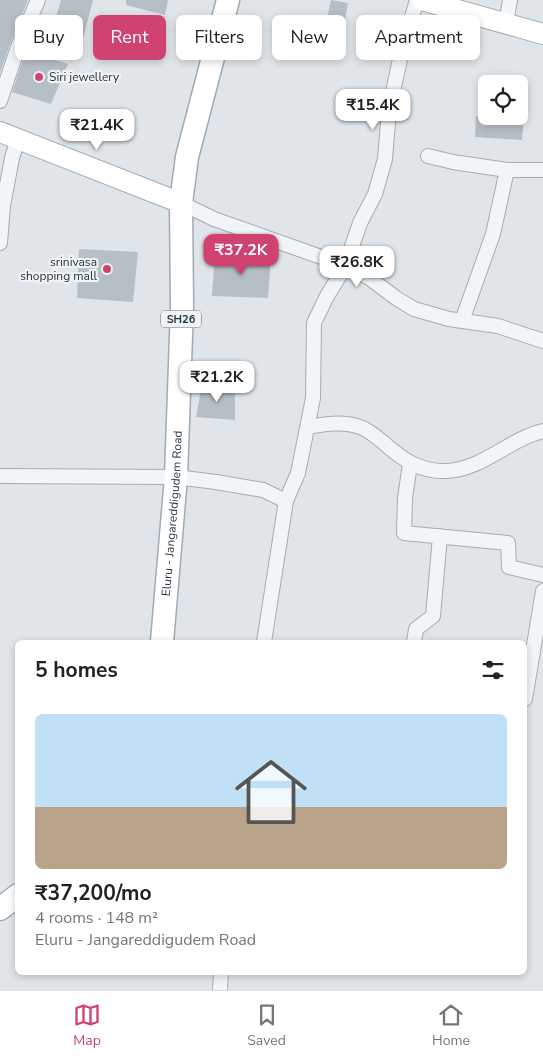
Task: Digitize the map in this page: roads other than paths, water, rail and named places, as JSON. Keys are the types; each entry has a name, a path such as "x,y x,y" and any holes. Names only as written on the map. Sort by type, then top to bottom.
{"main road":[{"name":"Eluru - Jangareddigudem Road","path":"162,640 176,478 182,307 181,203 187,158 228,0"},
{"path":"422,0 543,34"},
{"path":"9,136 181,203"},
{"path":"0,909 15,897"}],"street":[{"path":"0,101 19,44 38,0"},
{"path":"264,640 286,501 298,473 313,398 314,323 327,296 345,267 360,223 374,194 385,159 389,110 402,50 417,0"},
{"path":"506,23 510,0"},
{"path":"0,243 2,206 12,158 9,136"},
{"path":"428,156 453,162 507,170 543,170"},
{"path":"462,321 492,234 507,170"},
{"path":"181,203 214,219 324,258 368,277 414,309 449,319 498,326 543,341"},
{"path":"308,428 325,424 346,424 362,427 375,435 410,464 426,470 446,471 465,468 483,461 530,434 543,430"},
{"path":"410,464 405,498 404,533 508,543 509,568 543,575"},
{"path":"0,476 176,478 216,482 263,490 286,501"},
{"path":"414,640 416,629 433,616 440,536"},
{"path":"527,686 543,592"},
{"path":"220,990 221,975"}],"place":[{"name":"Siri jewellery","path":"39,77"},
{"name":"srinivasa shopping mall","path":"107,269"}]}
